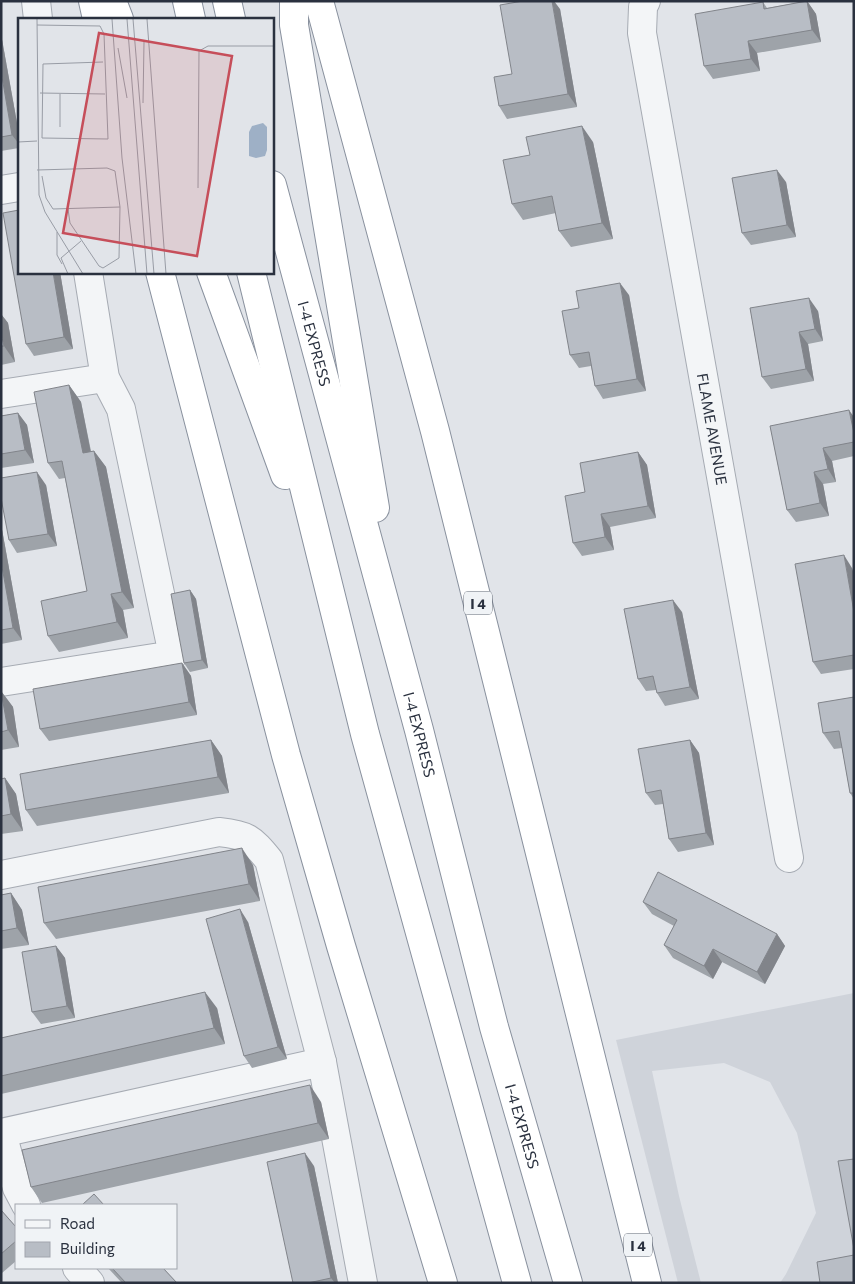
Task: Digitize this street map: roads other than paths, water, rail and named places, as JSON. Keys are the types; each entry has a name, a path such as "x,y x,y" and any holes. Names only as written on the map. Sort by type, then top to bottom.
{"highway":[{"path":"93,1 98,18"},
{"path":"112,1 119,18"},
{"path":"187,1 191,18"},
{"path":"227,1 231,18"},
{"path":"294,1 294,25 402,668"},
{"name":"I 4","path":"319,1 435,431 647,1283"},
{"name":"I-4 EXPRESS","path":"274,192 402,668 494,1027 568,1283"},
{"path":"161,274 292,774 340,946 443,1283"},
{"path":"212,274 334,609"},
{"path":"251,274 365,734 517,1283"}],"street":[{"path":"36,1 38,18"},
{"name":"FLAME AVENUE","path":"646,1 643,7 642,33 789,858"},
{"path":"1,190 18,187"},
{"path":"1,682 173,654 121,409 105,378 88,274"},
{"path":"1,394 105,378"},
{"path":"1,875 212,833 239,834 254,842 269,860 322,1062 363,1283"},
{"path":"25,1204 17,1188 1,1134 322,1062"},
{"path":"78,1269 90,1283"}]}
